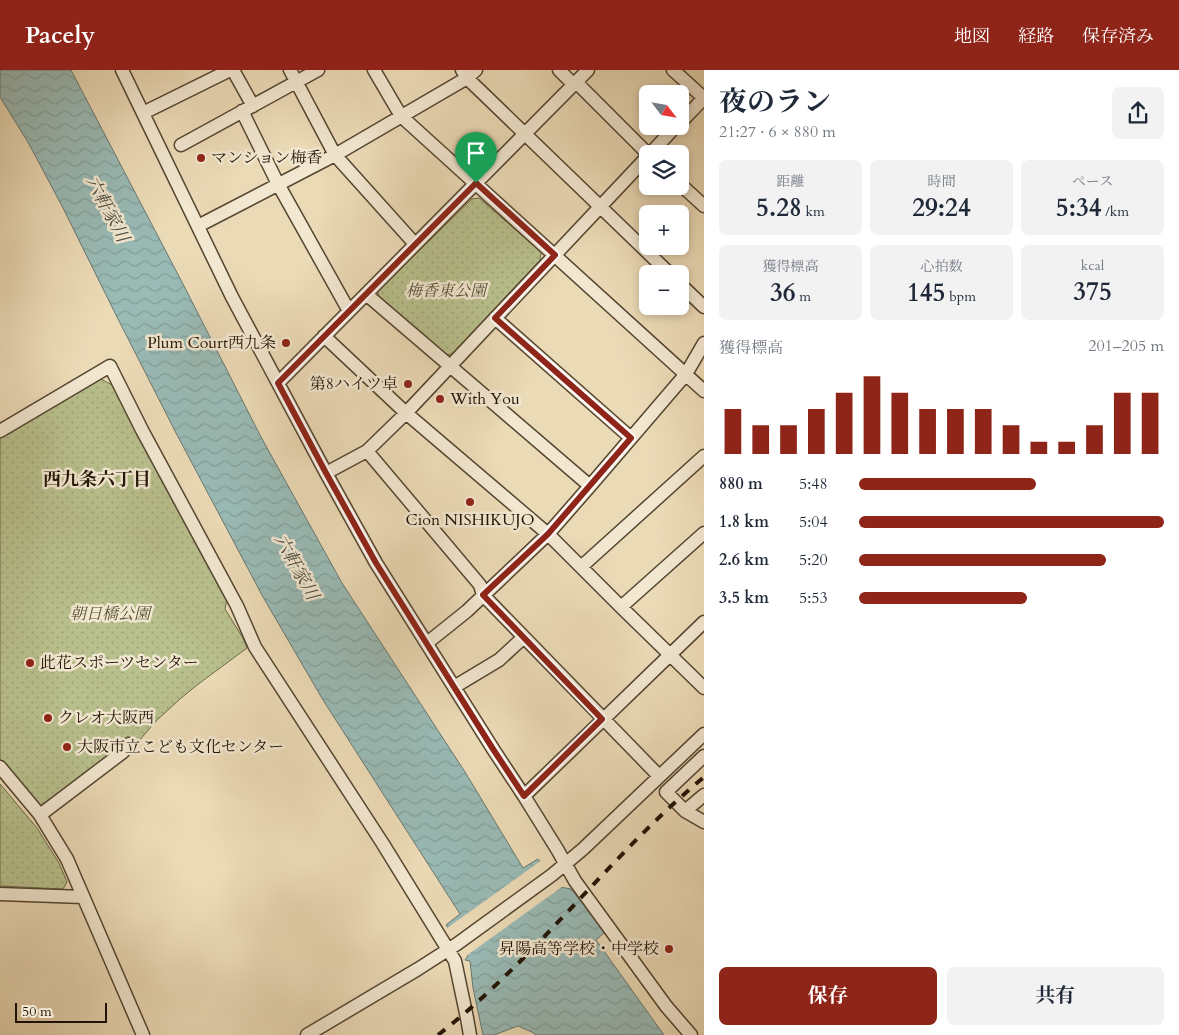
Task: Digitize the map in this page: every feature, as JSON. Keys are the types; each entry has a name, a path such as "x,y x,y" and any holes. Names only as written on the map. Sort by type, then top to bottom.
{"street":[{"path":"122,70 232,297 376,563 524,796 578,886 666,1006 691,1035"},
{"path":"144,113 232,70 278,184 349,311"},
{"path":"181,145 247,109 293,76 318,70"},
{"path":"374,70 401,116 704,391"},
{"path":"559,70 575,83 639,146"},
{"path":"278,383 588,70"},
{"path":"673,70 704,98 689,113"},
{"path":"198,226 335,155 468,73 526,134 661,265"},
{"path":"293,76 335,155 415,244"},
{"path":"658,145 667,135"},
{"path":"326,473 367,451 639,165"},
{"path":"689,192 704,206"},
{"path":"689,293 704,307"},
{"path":"366,294 590,486"},
{"path":"495,318 631,438"},
{"path":"324,336 406,412 548,534 704,688"},
{"path":"427,643 467,611 548,534 686,374 704,343"},
{"path":"0,431 110,366 146,438 237,606 255,646 383,844 453,946 470,1035"},
{"path":"367,451 480,585 483,595 659,776"},
{"path":"581,567 704,456"},
{"path":"621,607 704,533"},
{"path":"524,796 704,622"},
{"path":"454,686 499,660 524,637"},
{"path":"307,1035 453,946 552,875 583,849 704,734"},
{"path":"40,815 123,752 129,744"},
{"path":"704,756 666,792 685,812 704,822"},
{"path":"2,773 40,815 67,860 143,1035"},
{"path":"685,812 704,795"},
{"path":"0,894 83,897"}],"green space":[{"name":"梅香東公園","path":"479,198 541,252 540,260 452,354 443,355 379,299 378,291 472,199"},
{"name":"朝日橋公園","path":"97,377 114,386 146,450 227,598 225,609 247,648 180,699 156,721 125,757 45,815 0,760 0,434"},
{"path":"0,784 37,828 59,863 67,882 63,889 0,886"}],"water":[{"name":"六軒家川","path":"0,70 71,70 261,437 342,583 465,772 523,868 538,859 560,887 571,889 605,932 596,940 664,1035 536,1035 518,1026 494,1035 483,1035 473,988 470,961 465,960 468,956 446,925 460,914 323,700 263,597 176,433 63,208 29,144 0,97"}],"pier":[{"path":"542,860 562,887 466,956 447,928"}],"railway":[{"path":"438,1035 508,974 636,840 704,777"}],"place":[{"name":"マンション梅香","path":"201,158"},
{"name":"Plum Court西九条","path":"286,343"},
{"name":"第8ハイツ卓","path":"408,384"},
{"name":"With You","path":"440,399"},
{"name":"Cion NISHIKUJO","path":"470,502"},
{"name":"此花スポーツセンター","path":"30,663"},
{"name":"クレオ大阪西","path":"48,718"},
{"name":"大阪市立こども文化センター","path":"67,747"},
{"name":"昇陽高等学校・中学校","path":"669,949"}],"district":[{"name":"西九条六丁目","path":"97,479"}],"route":[{"path":"476,183 555,255 495,318 631,438 548,534 483,595 602,719 524,796 376,563 278,383 476,183"}]}
